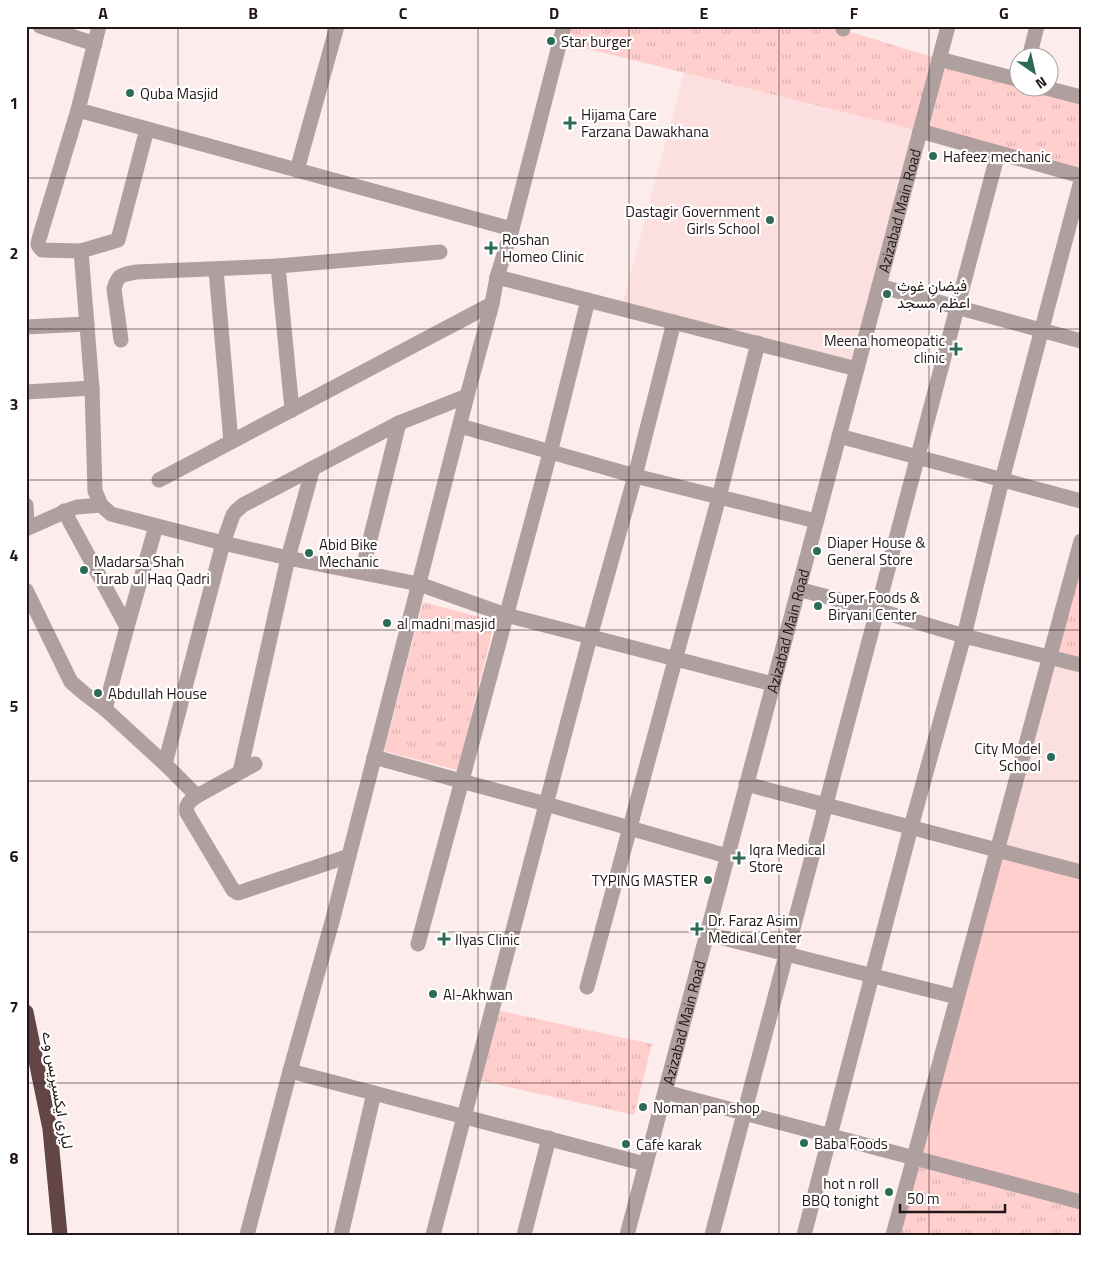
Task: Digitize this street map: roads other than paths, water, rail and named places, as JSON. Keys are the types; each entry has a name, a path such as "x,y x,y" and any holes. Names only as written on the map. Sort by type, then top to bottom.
{"highway":[{"name":"لیاری ایکسپریس وے","path":"26,1012 50,1129 60,1235"}],"street":[{"path":"40,26 95,44"},
{"path":"99,26 78,110 39,239 38,245 42,250 81,251 118,240 147,128"},
{"path":"296,170 337,26"},
{"path":"247,1235 332,922 564,26"},
{"name":"Azizabad Main Road","path":"627,1235 948,26"},
{"path":"1031,48 1037,26"},
{"path":"939,59 1010,77"},
{"path":"1060,92 1081,97"},
{"path":"78,110 512,229"},
{"path":"920,131 1081,176"},
{"path":"712,1235 998,153"},
{"path":"804,1235 911,827 964,636 1002,480 1081,181"},
{"path":"81,251 92,388 95,491 101,505 111,514 288,558 419,584 506,615 773,684"},
{"path":"120,340 114,289 122,275 136,272 278,266 440,252"},
{"path":"278,266 292,410"},
{"path":"216,270 231,442"},
{"path":"498,277 857,369"},
{"path":"878,286 1081,341"},
{"path":"418,944 550,453 588,300"},
{"path":"159,480 492,304"},
{"path":"433,1235 590,637 635,476 674,322"},
{"path":"26,326 87,324"},
{"path":"586,987 719,497 758,344"},
{"path":"26,392 92,388"},
{"path":"165,764 223,543 236,510 242,505 399,423 467,396"},
{"path":"362,572 399,423"},
{"path":"460,426 635,476 816,520"},
{"path":"839,436 1081,501"},
{"path":"240,772 288,558 313,468"},
{"path":"26,505 27,528 64,511 77,507 101,505"},
{"path":"64,511 127,627"},
{"path":"105,709 156,526"},
{"path":"893,1235 1081,541"},
{"path":"798,589 964,636 1081,665"},
{"path":"26,590 72,682 105,709 197,796"},
{"path":"374,757 727,856"},
{"path":"255,764 197,796 188,803 186,808 187,813 233,890 238,893 349,856"},
{"path":"746,784 1081,872"},
{"path":"707,934 957,997"},
{"path":"290,1071 646,1164"},
{"path":"665,1092 1081,1202"},
{"path":"341,1235 374,1093"},
{"path":"524,1235 549,1138"}],"place":[{"name":"Star burger","path":"551,41"},
{"name":"Quba Masjid","path":"130,93"},
{"name":"Hijama Care Farzana Dawakhana","path":"570,123"},
{"name":"Hafeez mechanic","path":"933,156"},
{"name":"Dastagir Government Girls School","path":"770,220"},
{"name":"Roshan Homeo Clinic","path":"491,248"},
{"name":"فیضانِ غوثِ اعظم مسجد","path":"887,294"},
{"name":"Meena homeopatic clinic","path":"956,349"},
{"name":"Diaper House & General Store","path":"817,551"},
{"name":"Abid Bike Mechanic","path":"309,553"},
{"name":"Madarsa Shah Turab ul Haq Qadri","path":"84,570"},
{"name":"Super Foods & Biryani Center","path":"818,606"},
{"name":"al madni masjid","path":"387,623"},
{"name":"Abdullah House","path":"98,693"},
{"name":"City Model School","path":"1051,757"},
{"name":"Iqra Medical Store","path":"739,858"},
{"name":"TYPING MASTER","path":"708,880"},
{"name":"Dr. Faraz Asim Medical Center","path":"697,929"},
{"name":"Ilyas Clinic","path":"444,939"},
{"name":"Al-Akhwan","path":"433,994"},
{"name":"Noman pan shop","path":"643,1107"},
{"name":"Baba Foods","path":"804,1143"},
{"name":"Cafe karak","path":"626,1144"},
{"name":"hot n roll BBQ tonight","path":"889,1192"}]}
